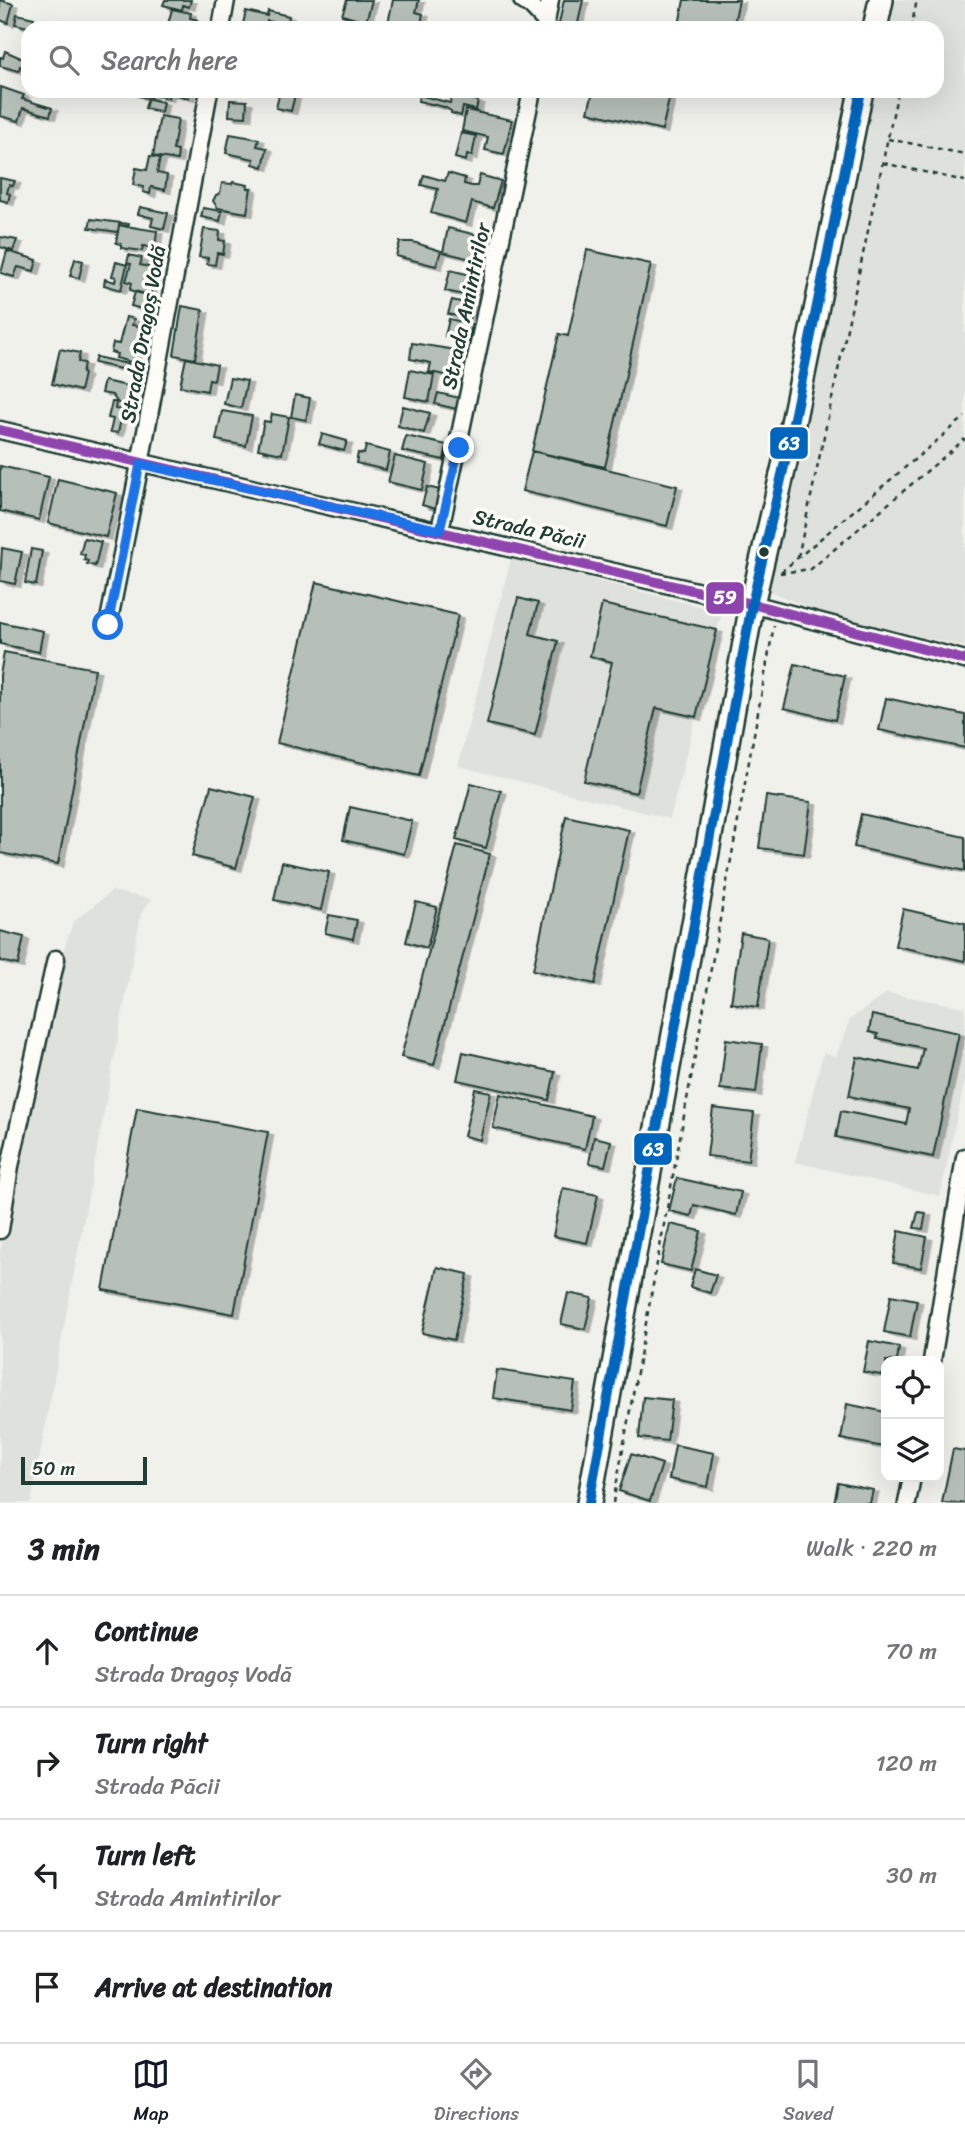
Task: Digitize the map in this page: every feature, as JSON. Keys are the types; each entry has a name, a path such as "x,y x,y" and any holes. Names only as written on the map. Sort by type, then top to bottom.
{"main road":[{"path":"876,21 881,0"},
{"path":"589,1503 752,604 785,462 860,98"}],"street":[{"path":"222,21 226,0"},
{"path":"522,0 531,6 542,21"},
{"path":"546,21 550,0"},
{"name":"Strada Dragoș Vodă","path":"108,625 208,98"},
{"name":"Strada Amintirilor","path":"440,530 531,98"},
{"name":"Strada Păcii","path":"0,430 752,604 965,660"},
{"path":"0,1230 10,1166 55,959"},
{"path":"933,1356 965,1157"},
{"path":"907,1503 911,1482"}],"path":[{"path":"912,21 917,0"},
{"path":"798,557 897,98"},
{"path":"888,139 965,154"},
{"path":"883,163 965,181"},
{"path":"965,417 780,573 811,569 965,439"},
{"path":"613,1503 777,610"}],"shaded area":[{"path":"893,0 965,0 965,647 819,612 769,591 873,98 944,98 944,21 888,21"},
{"path":"511,559 722,612 670,819 458,766"},
{"path":"112,891 151,899 141,914 31,1503 0,1503 0,1252 60,961 73,922"},
{"path":"887,993 965,1007 965,1079 940,1196 795,1162 823,1053 836,1056 850,1019"}],"building":[{"path":"0,0 13,4 8,23 0,20"},
{"path":"165,0 191,0 189,7 183,5 182,10 163,5"},
{"path":"347,0 372,0 366,21 342,15"},
{"path":"393,0 419,0 416,12 423,14 422,21 388,21"},
{"path":"564,0 583,0 578,21 560,21"},
{"path":"684,0 739,0 734,21 680,21"},
{"path":"172,9 191,13 190,18 198,20 198,21 169,21"},
{"path":"246,11 267,16 268,11 289,16 288,21 244,21"},
{"path":"17,14 34,18 33,21 21,21 21,25 15,24"},
{"path":"5,51 21,58 19,71 0,66 0,57 3,58"},
{"path":"1,87 21,94 22,99 52,108 50,116 23,108 19,121 0,116"},
{"path":"148,98 163,102 161,112 145,108"},
{"path":"278,98 294,98 291,111 276,108"},
{"path":"418,98 431,98 450,103 451,98 465,98 478,101 476,110 463,107 461,116 444,107 418,101"},
{"path":"591,98 669,98 662,130 588,112"},
{"path":"230,100 247,101 246,117 229,116"},
{"path":"466,110 512,120 504,154 485,150 488,137 462,131"},
{"path":"160,116 178,119 173,150 178,151 177,160 153,156"},
{"path":"461,133 476,136 472,156 467,155 466,161 455,158"},
{"path":"230,134 259,139 257,146 267,148 263,167 253,164 254,159 226,153"},
{"path":"150,156 160,158 157,173 167,175 165,190 151,187 150,194 143,192 144,187 133,185 136,168 147,170"},
{"path":"448,173 465,178 464,184 472,186 477,186 480,175 501,181 493,208 472,202 466,223 431,213 438,189 421,185 424,175 445,181"},
{"path":"0,178 15,181 13,186 9,185 8,202 0,200"},
{"path":"233,182 251,188 247,213 218,208 213,201 220,193 222,183"},
{"path":"140,207 168,213 164,229 151,226 153,218 138,214"},
{"path":"203,208 222,211 220,221 201,217"},
{"path":"91,219 129,224 128,227 119,225 118,232 89,228"},
{"path":"119,225 157,231 155,248 143,246 142,251 121,248 121,244 116,243"},
{"path":"448,228 481,236 475,260 443,252"},
{"path":"204,229 220,231 219,240 225,241 223,254 217,253 215,265 207,264 208,258 199,257"},
{"path":"0,237 17,240 13,251 0,247"},
{"path":"400,242 413,242 441,251 436,266 396,256"},
{"path":"587,250 651,264 605,467 532,451 559,334 568,336"},
{"path":"7,251 37,260 34,271 18,267 14,277 1,273"},
{"path":"129,255 142,258 140,265 156,269 150,295 130,290 132,283 126,281 131,264 127,263"},
{"path":"75,259 83,261 79,278 70,276"},
{"path":"116,262 127,265 121,290 104,285 105,279 115,282 116,277 112,276"},
{"path":"450,270 479,277 474,297 445,291"},
{"path":"135,292 151,296 149,305 143,304 142,309 131,306"},
{"path":"452,300 473,305 469,319 448,314"},
{"path":"182,306 203,310 195,359 174,355"},
{"path":"126,317 134,319 132,325 143,327 134,363 116,358 117,354 111,352 113,343 119,344"},
{"path":"449,319 472,324 468,342 445,336"},
{"path":"412,343 462,351 457,377 429,372 431,363 410,359"},
{"path":"60,349 80,353 78,362 84,363 84,374 80,391 52,384"},
{"path":"96,357 132,365 130,371 94,363"},
{"path":"186,358 217,365 214,380 209,379 207,391 180,386"},
{"path":"410,370 434,375 429,402 405,397"},
{"path":"230,378 247,381 241,408 224,404"},
{"path":"104,381 132,387 125,405 118,403 112,395 101,393"},
{"path":"438,393 464,399 461,410 435,404"},
{"path":"295,395 310,398 306,420 291,417"},
{"path":"112,402 116,402 115,409 123,410 118,433 110,432 113,419 108,418"},
{"path":"403,406 430,413 424,433 398,426"},
{"path":"222,411 252,416 246,446 216,440"},
{"path":"272,414 289,417 282,454 258,449 264,421 270,422"},
{"path":"322,434 347,441 344,451 319,444"},
{"path":"406,436 447,445 444,460 402,451"},
{"path":"366,446 390,452 386,470 356,463 358,453 364,454"},
{"path":"532,451 677,486 667,526 522,491"},
{"path":"395,456 428,464 422,490 388,482"},
{"path":"0,466 49,477 39,520 0,511"},
{"path":"58,479 117,493 106,537 48,523"},
{"path":"427,487 440,490 435,509 422,505"},
{"path":"84,538 101,542 95,566 87,564 85,555 80,554"},
{"path":"2,548 22,552 15,584 0,581"},
{"path":"31,549 42,551 36,585 25,583"},
{"path":"316,582 458,615 419,776 277,743"},
{"path":"518,598 538,603 530,634 558,641 535,735 487,724"},
{"path":"602,604 717,630 696,717 656,708 636,793 584,781 612,662 590,656"},
{"path":"0,622 43,631 39,652 0,644"},
{"path":"4,652 95,669 58,864 0,853 0,675"},
{"path":"795,664 845,676 835,720 784,708"},
{"path":"886,698 965,715 965,748 879,730"},
{"path":"471,783 501,791 486,848 456,840"},
{"path":"211,786 255,797 236,868 192,856"},
{"path":"766,796 811,802 804,854 759,848"},
{"path":"350,807 412,821 404,854 343,840"},
{"path":"861,814 965,837 965,871 854,847"},
{"path":"566,816 629,830 595,984 533,970"},
{"path":"457,845 490,854 434,1065 401,1057"},
{"path":"282,862 329,872 321,910 274,900"},
{"path":"416,902 437,907 427,948 406,942"},
{"path":"903,909 965,923 965,961 895,946"},
{"path":"329,915 357,920 353,939 325,933"},
{"path":"0,931 24,937 18,965 0,961"},
{"path":"741,933 768,938 758,1007 731,1003"},
{"path":"872,1015 959,1033 933,1157 836,1137 841,1111 906,1124 909,1109 849,1096 857,1057 918,1070 923,1048 877,1038 878,1034 869,1032"},
{"path":"726,1039 762,1044 756,1093 720,1089"},
{"path":"463,1052 555,1072 549,1100 457,1080"},
{"path":"475,1089 491,1092 480,1140 464,1136"},
{"path":"500,1094 592,1116 585,1149 493,1128"},
{"path":"137,1108 268,1132 234,1314 103,1290"},
{"path":"713,1108 754,1113 748,1161 707,1156"},
{"path":"594,1137 611,1141 605,1166 589,1163"},
{"path":"677,1178 741,1192 736,1215 694,1205 691,1216 669,1211"},
{"path":"563,1188 598,1195 587,1243 553,1236"},
{"path":"918,1212 926,1213 923,1229 914,1228"},
{"path":"670,1224 701,1231 691,1271 661,1264"},
{"path":"899,1231 927,1237 921,1268 893,1263"},
{"path":"437,1267 468,1274 454,1340 422,1333"},
{"path":"695,1269 716,1275 710,1293 690,1287"},
{"path":"568,1293 592,1298 585,1329 561,1324"},
{"path":"891,1295 917,1300 910,1337 884,1332"},
{"path":"869,1341 899,1347 898,1356 881,1356 881,1375 863,1372"},
{"path":"497,1370 575,1382 571,1410 493,1398"},
{"path":"643,1397 672,1400 667,1441 639,1438"},
{"path":"847,1404 881,1411 881,1446 841,1439"},
{"path":"675,1445 714,1453 708,1487 669,1479"},
{"path":"953,1449 965,1451 965,1503 942,1503"},
{"path":"631,1454 662,1464 650,1501 619,1491"},
{"path":"838,1483 873,1490 870,1503 834,1503"}],"transit line":[{"name":"63","path":"589,1503 752,604 785,462 860,98"},
{"name":"59","path":"0,430 752,604 965,660"}],"route":[{"path":"108,625 140,464 440,530 459,448"}]}
